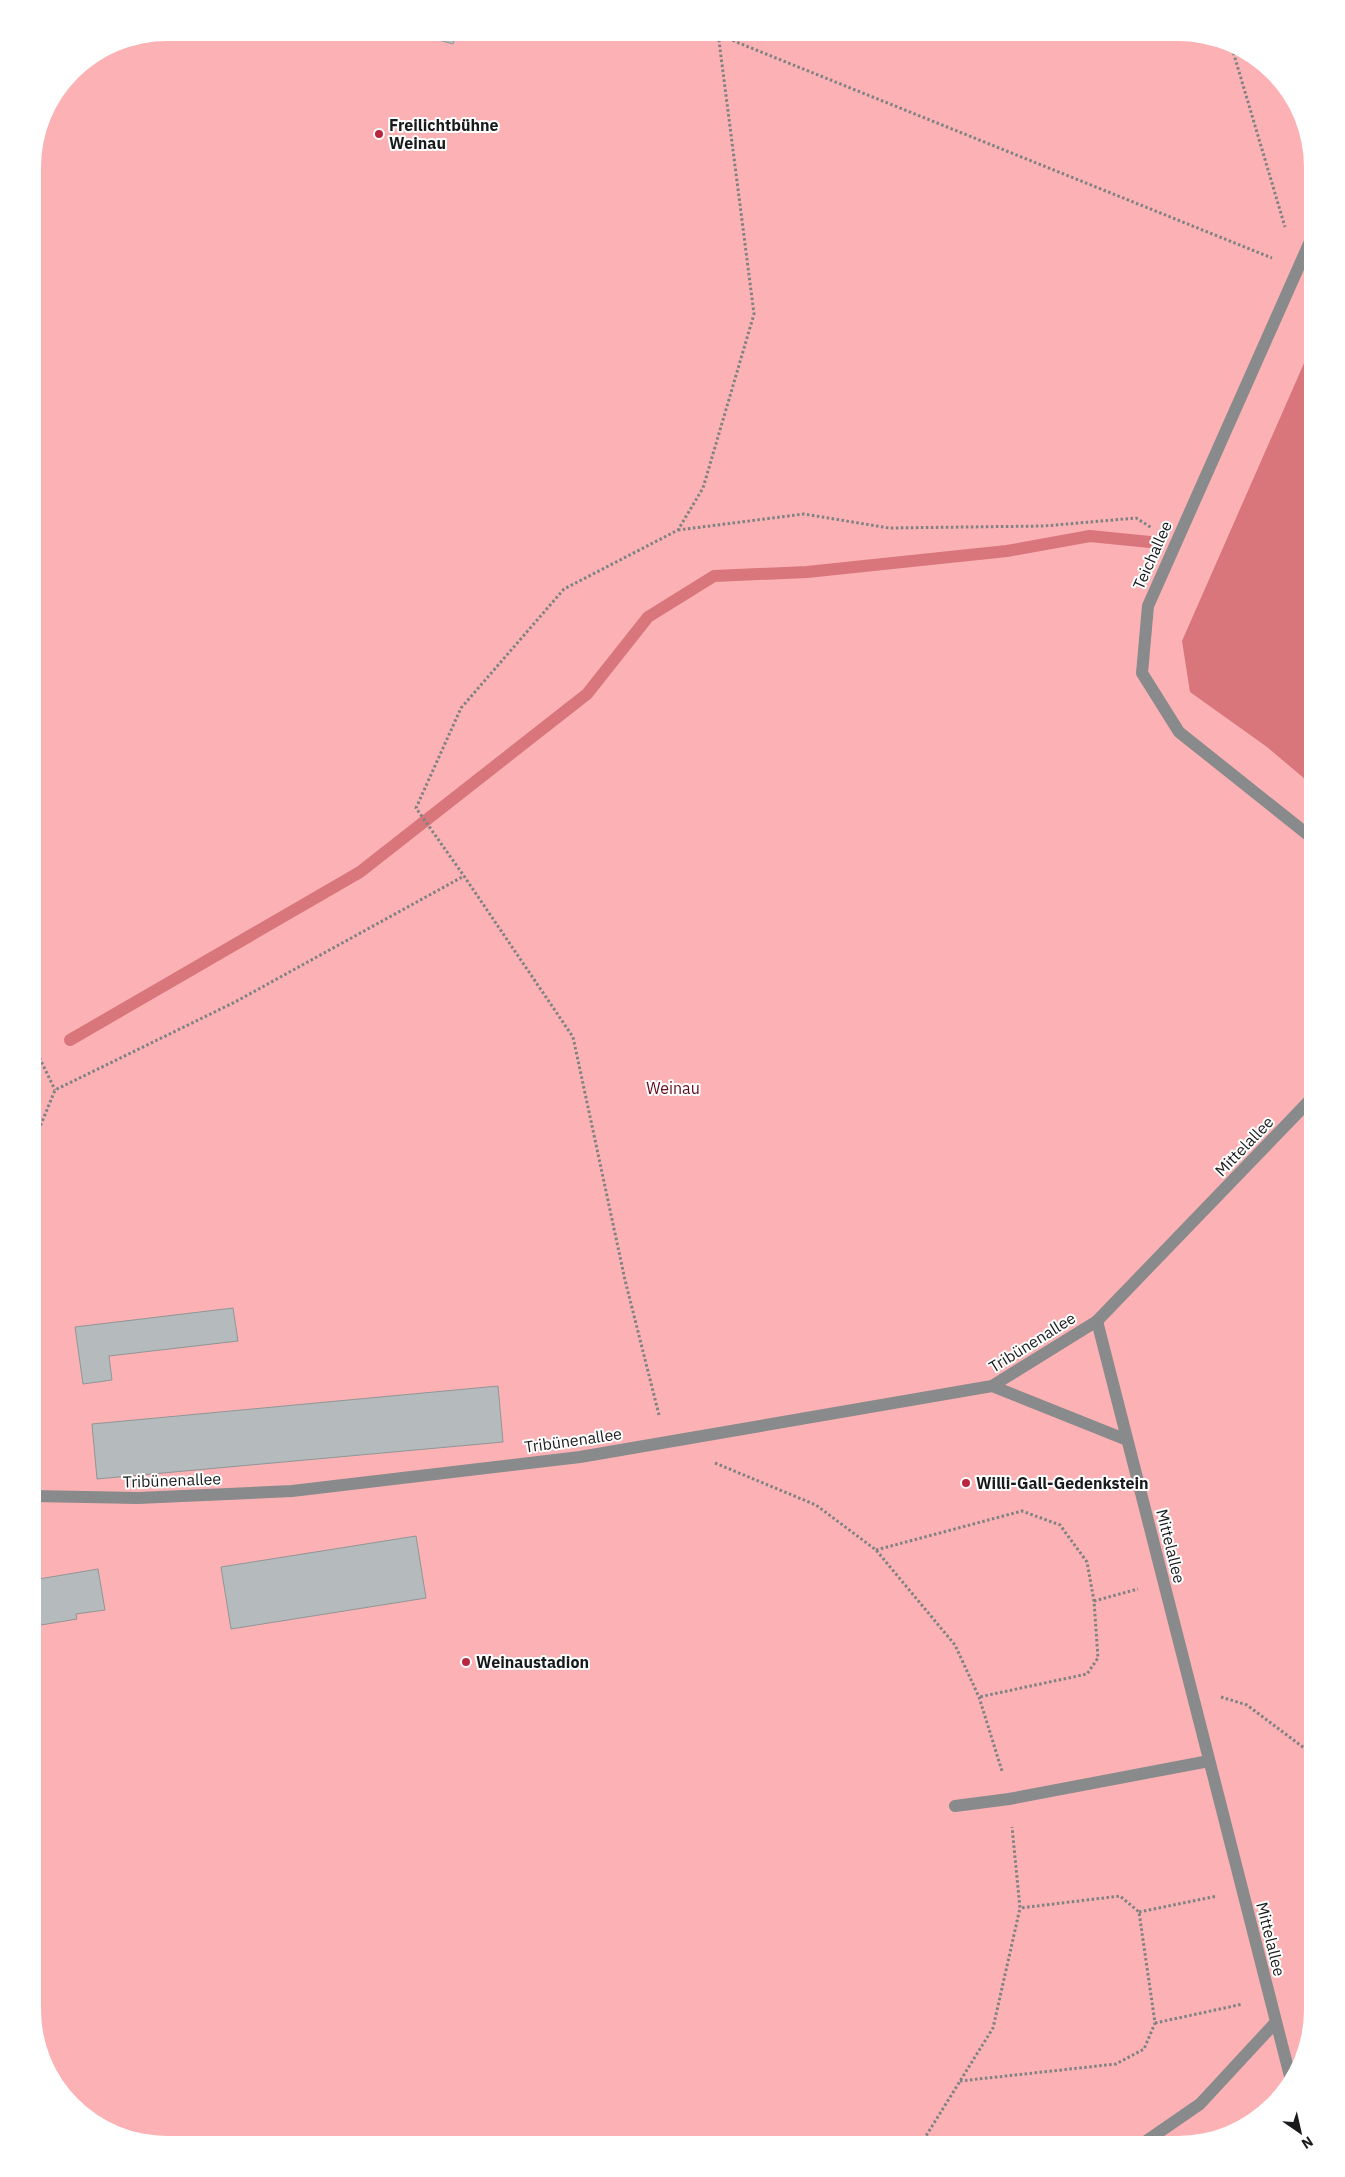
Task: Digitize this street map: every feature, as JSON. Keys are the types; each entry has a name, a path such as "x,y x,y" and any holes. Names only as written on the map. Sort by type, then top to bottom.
{"street":[{"name":"Teichallee","path":"1304,255 1148,606 1142,673 1179,732 1304,832"},
{"name":"Mittelallee","path":"1288,2070 1096,1321 1304,1106"},
{"name":"Tribünenallee","path":"41,1496 138,1498 292,1491 580,1457 992,1386 1096,1321"},
{"path":"992,1386 1127,1440"},
{"path":"955,1806 1009,1799 1209,1761"},
{"path":"1154,2136 1200,2104 1275,2023"}],"path":[{"path":"678,530 703,488 754,314 718,42"},
{"path":"739,42 1298,268"},
{"path":"1234,55 1298,268"},
{"path":"666,1442 625,1280 573,1037 416,808 461,708 564,589 678,530 804,514 889,528 1044,526 1136,518 1175,544"},
{"path":"41,1123 55,1090 235,1002 464,876"},
{"path":"42,1062 55,1090"},
{"path":"710,1460 816,1504 876,1550 956,1646 979,1697 1009,1799 1020,1908 993,2028 926,2136"},
{"path":"876,1550 1022,1511 1060,1525 1087,1562 1094,1601 1098,1658 1087,1674 979,1697"},
{"path":"1094,1601 1163,1582"},
{"path":"1190,1686 1247,1705 1304,1748"},
{"path":"1139,1912 1242,1890"},
{"path":"960,2081 1116,2064 1144,2048 1155,2023 1139,1912 1120,1896 1020,1908"},
{"path":"1155,2023 1269,1998"}],"green space":[{"name":"Weinau","path":"159,42 1186,42 1218,48 1248,63 1272,84 1291,112 1303,151 1304,168 1304,2010 1303,2026 1297,2050 1282,2080 1261,2104 1233,2123 1194,2135 1178,2136 159,2135 127,2129 97,2114 73,2093 54,2065 42,2026 41,2010 42,151 51,119 58,104 78,78 112,54 135,46"}],"shaded area":[{"path":"1304,363 1304,778 1267,747 1190,692 1182,641"}],"building":[{"path":"233,1308 238,1341 109,1356 112,1380 83,1384 75,1327"},
{"path":"498,1386 503,1442 97,1479 92,1424"},
{"path":"416,1536 426,1598 231,1629 221,1567"},
{"path":"98,1569 105,1610 76,1614 77,1619 41,1625 41,1579"}],"waterway":[{"path":"70,1040 360,872 587,694 648,617 714,576 807,572 1007,551 1090,536 1150,542"}],"place":[{"name":"Freilichtbühne Weinau","path":"379,134"},
{"name":"Willi-Gall-Gedenkstein","path":"966,1483"},
{"name":"Weinaustadion","path":"466,1662"}]}
